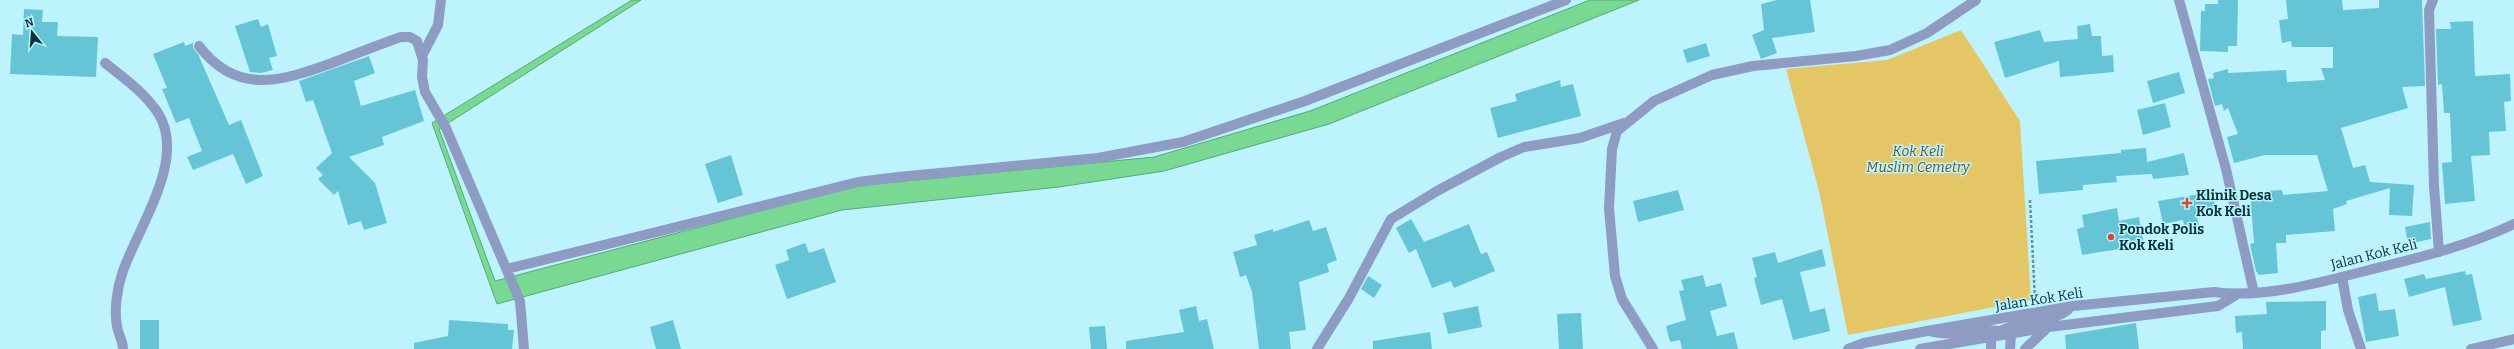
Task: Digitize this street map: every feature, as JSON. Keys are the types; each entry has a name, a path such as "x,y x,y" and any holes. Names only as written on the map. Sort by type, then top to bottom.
{"street":[{"path":"422,56 438,25 441,0"},
{"path":"508,272 846,185 898,177 1098,158 1183,142 1305,101 1566,0"},
{"path":"1654,349 1622,298 1615,276 1609,208 1612,149 1617,131 1654,101 1712,75 1732,69 1856,56 1890,50 1927,33 1976,0"},
{"path":"2179,0 2226,169 2254,293"},
{"path":"2433,0 2429,10 2434,186 2439,252"},
{"path":"199,46 211,60 228,73 253,80 280,80 406,37 416,41 422,56 424,88 446,128 520,301 524,349"},
{"path":"105,63 150,102 159,115 166,141 163,177 122,275 117,325 123,349"},
{"path":"1317,349 1349,298 1391,219 1437,191 1501,157 1524,147 1580,138 1630,121"},
{"name":"Jalan Kok Keli","path":"1848,349 1864,344 1927,331 2073,306 2214,292 2236,295 2342,277 2439,252 2514,224"},
{"path":"2342,277 2348,310 2360,349"},
{"name":"Jalan Kok Keli","path":"1920,349 2011,335 2049,327 2218,306 2236,295"},
{"path":"1927,331 1948,335 2000,330 2056,316 2073,306"},
{"path":"2025,349 2049,327"},
{"path":"2000,330 2011,335 2010,349"},
{"path":"1990,349 1991,338 2000,330"},
{"path":"2471,349 2514,339"},
{"path":"1946,344 1962,349"}],"path":[{"path":"2030,200 2036,313"}],"green space":[{"name":"Kok Keli Muslim Cemetry","path":"1961,30 2020,121 2031,300 1848,335 1819,191 1786,69 1887,60"}],"shaded area":[{"path":"632,0 641,0 439,129 495,281 855,186 1154,157 1310,111 1590,0 1639,0 1329,124 1164,171 1059,187 842,210 497,304 432,123"}],"building":[{"path":"1777,0 1810,0 1815,32 1772,38 1777,53 1761,59 1752,35 1764,30 1761,4"},
{"path":"2218,0 2238,0 2237,46 2228,46 2228,52 2200,51 2201,11 2205,11 2205,4 2218,4"},
{"path":"2286,0 2342,0 2343,10 2379,8 2379,0 2422,0 2425,86 2402,87 2408,108 2341,128 2353,168 2365,165 2370,182 2414,185 2412,216 2389,215 2390,188 2346,201 2347,204 2333,209 2335,231 2286,235 2286,243 2276,243 2278,273 2259,275 2256,271 2250,244 2254,243 2250,192 2282,190 2283,195 2328,191 2317,155 2265,155 2234,163 2227,137 2238,134 2228,108 2224,111 2222,104 2215,106 2208,79 2214,78 2213,73 2228,69 2228,73 2286,70 2287,82 2325,80 2321,68 2333,68 2333,47 2292,47 2291,41 2282,43 2279,20 2288,19"},
{"path":"24,9 43,10 42,22 58,22 57,36 98,37 96,77 10,74 12,34 23,35"},
{"path":"258,19 261,27 268,24 277,56 269,58 273,70 261,73 250,72 235,26"},
{"path":"2473,21 2475,76 2510,74 2511,101 2504,102 2506,131 2489,132 2490,155 2471,156 2475,201 2445,204 2442,163 2452,162 2450,113 2444,113 2442,84 2438,85 2436,29 2451,29 2450,22"},
{"path":"2090,24 2092,36 2101,36 2102,56 2113,55 2114,72 2060,77 2059,61 2005,78 1994,42 2040,30 2044,42 2078,39 2077,26"},
{"path":"184,42 185,46 193,43 193,48 198,54 229,125 241,120 263,176 246,184 233,154 193,170 187,157 202,151 189,118 176,123 162,89 167,88 153,54"},
{"path":"1706,43 1710,56 1687,63 1683,50"},
{"path":"369,56 375,73 354,81 361,106 415,90 424,121 382,137 384,145 349,157 375,183 387,223 364,230 361,221 348,225 338,191 334,195 318,179 323,175 316,168 332,153 313,100 306,102 299,81"},
{"path":"2179,72 2185,93 2153,103 2147,81"},
{"path":"1560,80 1561,87 1573,84 1581,116 1498,138 1490,108 1517,101 1515,94"},
{"path":"2165,103 2171,127 2143,135 2137,110"},
{"path":"2146,148 2147,162 2184,153 2189,175 2153,179 2152,174 2116,176 2117,182 2083,185 2083,190 2039,194 2036,161 2121,153 2121,150"},
{"path":"731,155 743,195 718,203 705,164"},
{"path":"1678,190 1684,210 1638,222 1633,201"},
{"name":"Klinik Desa Kok Keli","path":"2212,192 2217,213 2197,217 2199,226 2185,229 2183,220 2163,224 2158,201"},
{"name":"Pondok Polis Kok Keli","path":"2117,208 2119,221 2139,217 2144,245 2082,255 2077,229 2084,227 2082,215"},
{"path":"1411,219 1424,242 1469,224 1481,254 1487,252 1495,271 1454,288 1451,281 1432,288 1416,249 1409,253 1396,228"},
{"path":"1309,220 1313,231 1326,227 1337,260 1327,264 1329,272 1299,282 1306,330 1289,332 1291,349 1259,349 1252,292 1246,275 1240,277 1233,252 1257,245 1254,235 1273,229 1273,232"},
{"path":"2430,222 2431,239 2408,244 2405,227"},
{"path":"805,243 809,253 824,248 836,282 787,299 775,265 789,260 786,250"},
{"path":"1822,249 1826,266 1800,272 1810,312 1825,308 1830,331 1793,340 1782,299 1761,305 1754,278 1757,277 1752,258 1775,252 1778,263"},
{"path":"2465,271 2466,275 2472,274 2482,320 2453,326 2445,287 2409,297 2404,279 2424,274 2426,279"},
{"path":"1703,275 1706,287 1721,283 1727,306 1710,311 1717,336 1734,332 1738,349 1682,349 1680,340 1670,342 1666,326 1686,320 1679,291 1684,290 1681,280"},
{"path":"1368,276 1382,285 1374,298 1361,289"},
{"path":"2376,293 2379,311 2395,309 2399,336 2366,342 2358,297"},
{"path":"2326,301 2326,330 2321,331 2321,349 2243,349 2242,332 2236,333 2235,316 2267,314 2266,302"},
{"path":"1196,306 1199,321 1207,319 1214,349 1126,349 1126,341 1184,332 1179,310"},
{"path":"1478,306 1482,327 1448,334 1443,313"},
{"path":"1581,313 1583,349 1559,349 1557,314"},
{"path":"140,320 159,320 159,349 140,349"},
{"path":"449,320 508,324 508,330 514,330 512,349 414,349 414,343 448,336"},
{"path":"673,320 681,349 656,349 650,327"},
{"path":"2136,323 2139,349 2066,349 2065,335"},
{"path":"1105,326 1107,349 1091,349 1089,327"},
{"path":"1430,332 1432,349 1373,349 1373,341"}],"place":[{"name":"Klinik Desa Kok Keli","path":"2187,203"},
{"name":"Pondok Polis Kok Keli","path":"2111,237"}]}
